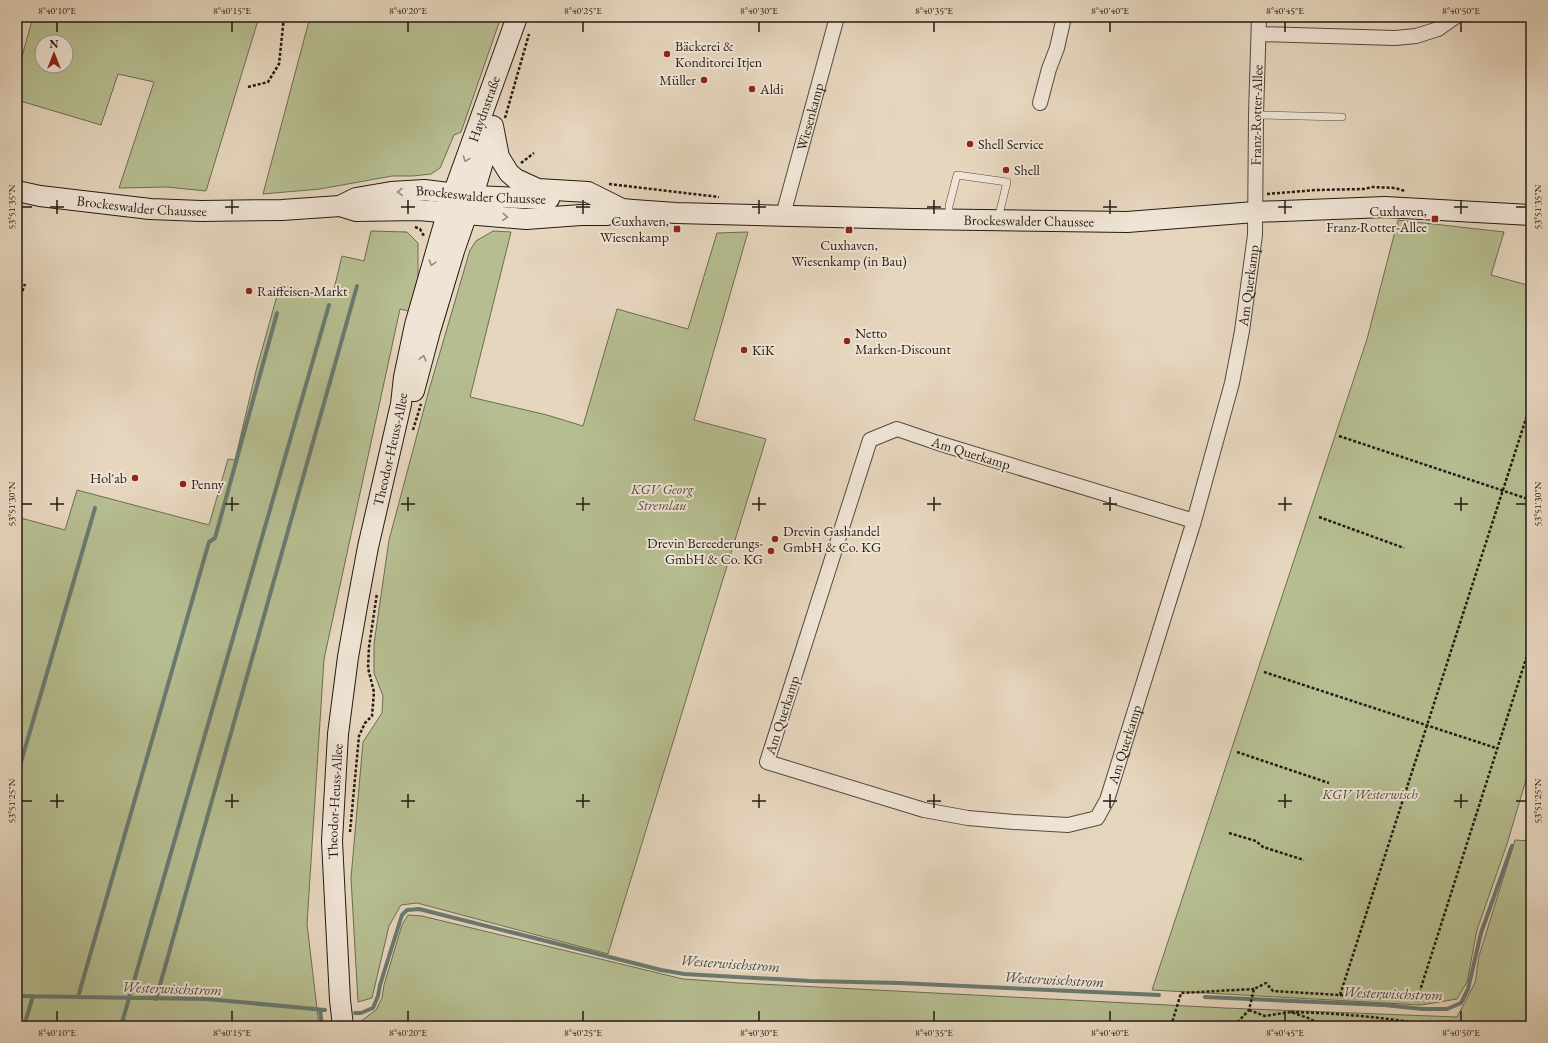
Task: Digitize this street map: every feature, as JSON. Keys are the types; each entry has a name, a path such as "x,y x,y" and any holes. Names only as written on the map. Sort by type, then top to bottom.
{"street":[{"name":"Wiesenkamp","path":"783,215 837,17"},
{"path":"1040,102 1049,69 1057,48 1064,17"},
{"name":"Franz-Rotter-Allee","path":"1254,204 1259,17"},
{"path":"1259,34 1395,38 1416,36 1438,29 1455,17"},
{"name":"Haydnstraße","path":"460,203 499,124 524,20"},
{"name":"Haydnstraße","path":"460,203 524,20"},
{"path":"499,124 499,157 509,173 516,180 538,189 605,192"},
{"name":"Brockeswalder Chaussee","path":"17,191 40,196 150,209 256,211 348,208 356,198 391,192 424,190 460,203 526,219 607,214 622,209 676,213 1127,222 1254,204 1385,207 1531,215"},
{"name":"Brockeswalder Chaussee","path":"460,203 605,192 622,209"},
{"name":"Theodor-Heuss-Allee","path":"343,1026 340,1000 336,902 342,847 349,650 368,547 401,404 404,377 413,332 440,236 460,203"},
{"name":"Theodor-Heuss-Allee","path":"348,702 378,534 430,331 460,203"},
{"name":"Am Querkamp","path":"1194,522 938,444 897,429 870,440 767,762 924,810 968,818 1068,825 1097,818 1107,800 1194,522 1232,383 1250,278 1255,235 1254,204"},
{"path":"348,208 365,216 416,219 425,223 440,236"}],"lane":[{"path":"1256,115 1342,117"},
{"path":"949,219 949,206 958,175 1007,182 998,220"}],"path":[{"path":"248,87 268,82 279,64 284,17"},
{"path":"499,124 524,20"},
{"path":"516,167 534,153"},
{"path":"1254,204 1316,190 1364,189 1373,187 1395,188 1411,191"},
{"path":"605,192 723,197"},
{"path":"17,306 25,284"},
{"path":"412,433 422,402"},
{"path":"1340,995 1531,403"},
{"path":"1339,436 1531,500"},
{"path":"1319,517 1404,548"},
{"path":"350,839 358,736 365,723 372,716 374,692 368,668 369,647 378,588"},
{"path":"1171,1026 1181,993 1254,988 1266,983 1273,991 1417,1000 1531,642"},
{"path":"1264,672 1496,748"},
{"path":"1237,752 1329,783"},
{"path":"1229,833 1256,841 1263,847 1304,860"},
{"path":"1234,1026 1249,1010 1254,988"},
{"path":"1249,1010 1265,1016 1291,1012 1385,1018 1410,1022 1414,1026"},
{"path":"1291,1012 1308,1018 1323,1026"}],"green space":[{"path":"33,17 259,17 206,191 167,187 119,188 154,82 118,74 101,125 17,100 17,74"},
{"path":"310,17 501,17 461,132 454,135 440,168 431,174 392,176 320,189 263,194"},
{"name":"KGV Westerwisch","path":"1398,220 1504,232 1491,275 1531,286 1531,763 1507,844 1477,930 1467,982 1457,999 1421,1005 1152,990 1367,339"},
{"path":"371,231 407,232 418,243 418,277 409,311 400,309 324,659 307,924 319,1026 17,1026 17,517 65,530 77,490 209,525 228,459 235,460 256,371 280,285 332,297 342,256 364,261"},
{"name":"KGV Georg Stremlau","path":"493,231 511,232 470,397 547,415 583,426 617,309 688,329 717,233 748,232 694,420 766,439 608,954 417,903 401,905 389,926 372,998 358,1002 351,878 363,742 382,713 383,696 374,673 374,644 389,540 429,390 470,250 476,241"},
{"path":"1515,840 1531,841 1531,1026 362,1026 361,1021 376,1010 382,998 384,985 402,925 408,915 422,916 683,979 1225,1008 1457,1017 1475,983 1479,956"}],"waterway":[{"path":"156,999 357,286"},
{"path":"121,1026 329,305"},
{"path":"78,997 209,542 215,538 277,313"},
{"path":"17,776 95,508"},
{"name":"Westerwischstrom","path":"1205,997 1384,1005 1423,1009 1447,1009 1461,1003 1468,989 1481,933 1512,846"},
{"name":"Westerwischstrom","path":"355,1013 361,1013 373,1008 378,996 380,985 402,915 407,910 419,909 661,970 684,974 810,981 899,983 1159,995"},
{"name":"Westerwischstrom","path":"17,996 207,999 325,1010"},
{"path":"24,1026 33,996"},
{"path":"320,1010 322,1026"}],"place":[{"name":"Bäckerei & Konditorei Itjen","path":"667,54"},
{"name":"Müller","path":"704,80"},
{"name":"Aldi","path":"752,89"},
{"name":"Shell Service","path":"970,144"},
{"name":"Shell","path":"1006,170"},
{"name":"Cuxhaven, Franz-Rotter-Allee","path":"1435,219"},
{"name":"Cuxhaven, Wiesenkamp","path":"677,229"},
{"name":"Cuxhaven, Wiesenkamp (in Bau)","path":"849,230"},
{"name":"Raiffeisen-Markt","path":"249,291"},
{"name":"Netto Marken-Discount","path":"847,341"},
{"name":"KiK","path":"744,350"},
{"name":"Hol'ab","path":"135,478"},
{"name":"Penny","path":"183,484"},
{"name":"Drevin Gashandel GmbH & Co. KG","path":"775,539"},
{"name":"Drevin Bereederungs- GmbH & Co. KG","path":"771,551"}]}
